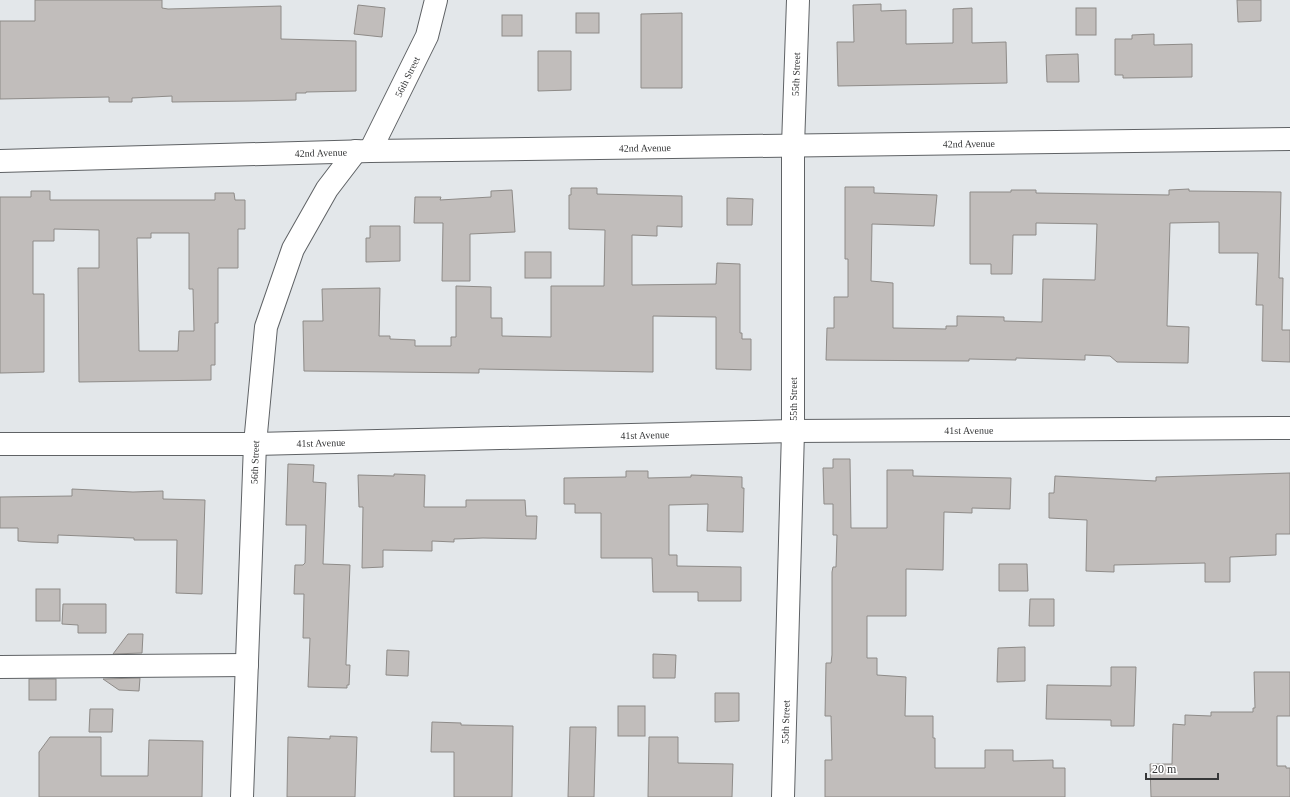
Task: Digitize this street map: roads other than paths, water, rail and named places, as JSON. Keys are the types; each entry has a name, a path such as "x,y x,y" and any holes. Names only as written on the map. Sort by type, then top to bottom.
{"street":[{"name":"56th Street","path":"242,797 255,444 266,327 290,256 326,189 363,151 427,36 436,0"},
{"name":"55th Street","path":"782,797 793,431 793,146 798,0"},
{"name":"42nd Avenue","path":"0,161 363,151 1290,139"},
{"name":"41st Avenue","path":"0,444 255,444 793,431 1290,428"},
{"path":"0,667 247,665"}]}
